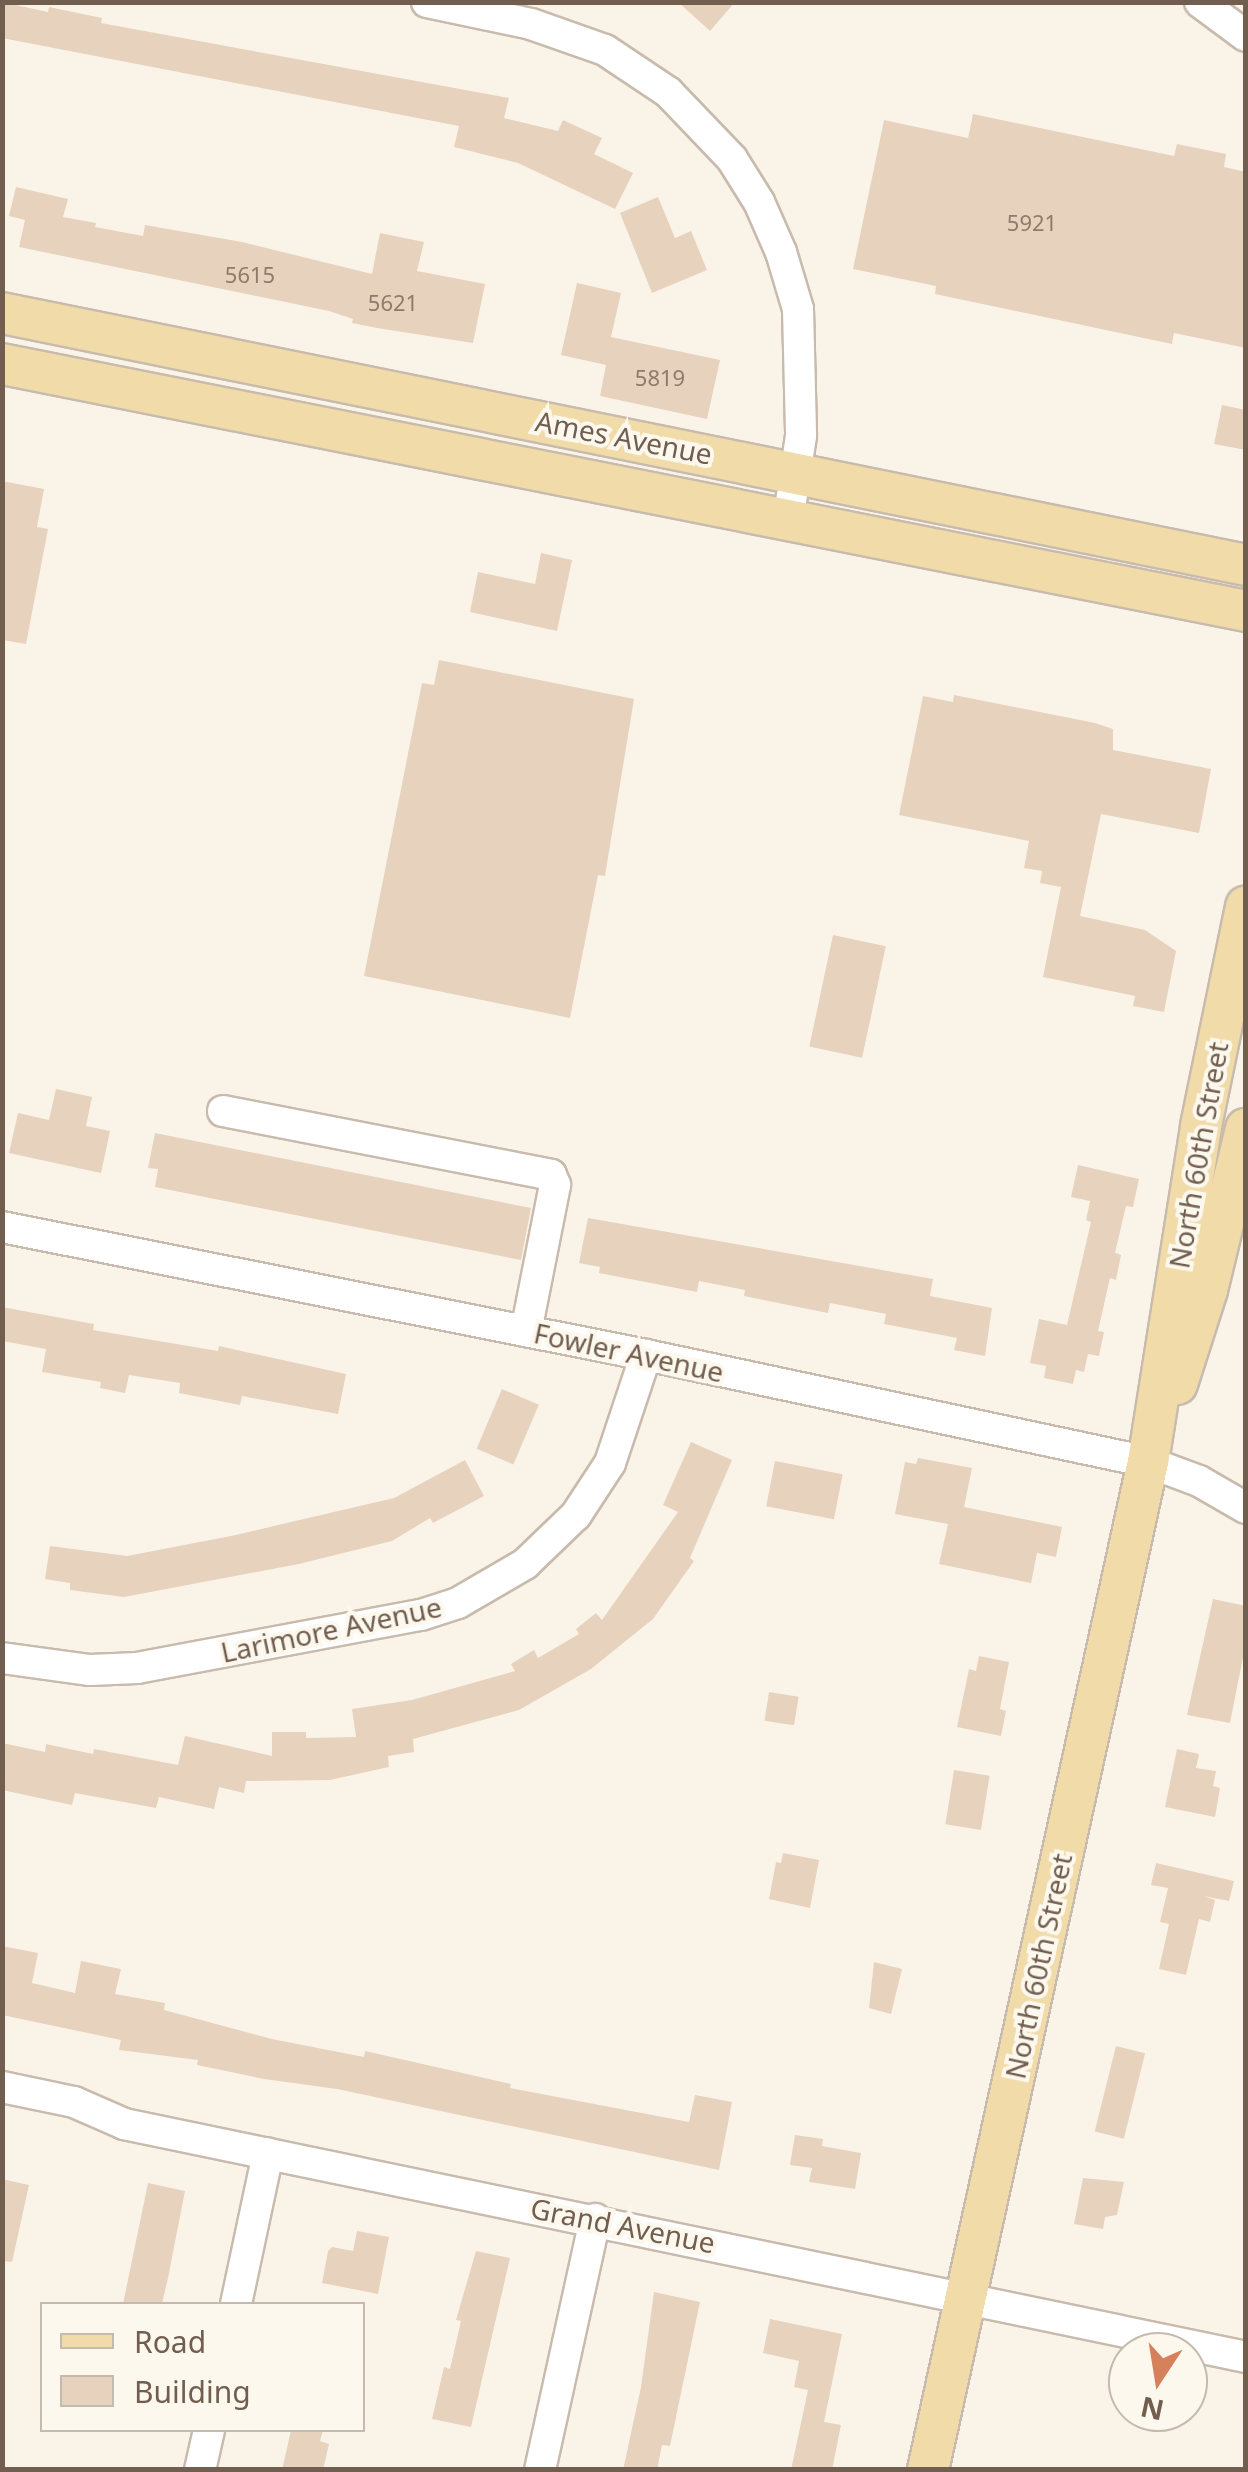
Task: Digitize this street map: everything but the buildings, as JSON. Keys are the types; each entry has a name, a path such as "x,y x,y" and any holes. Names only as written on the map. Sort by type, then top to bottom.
{"main road":[{"name":"Ames Avenue","path":"2,312 1246,565"},
{"name":"Ames Avenue","path":"2,364 1246,611"},
{"name":"North 60th Street","path":"928,2470 1148,1462 1201,1126 1246,908"},
{"name":"North 60th Street","path":"1148,1462 1207,1290 1246,1129"}],"street":[{"path":"427,2 531,24 605,50 668,92 732,159 774,235 798,309 802,395 788,521"},
{"path":"1200,2 1246,36"},
{"path":"223,1111 552,1175 555,1186 526,1331"},
{"name":"Fowler Avenue","path":"2,1227 646,1355 1148,1462 1199,1481 1246,1508"},
{"name":"Larimore Avenue","path":"2,1658 90,1670 137,1668 421,1615 458,1603 526,1564 576,1516 610,1463 646,1355"},
{"name":"Grand Avenue","path":"2,2087 74,2102 124,2124 1246,2357"},
{"path":"236,2302 268,2153"},
{"path":"540,2470 594,2219"},
{"path":"200,2470 208,2432"}]}
